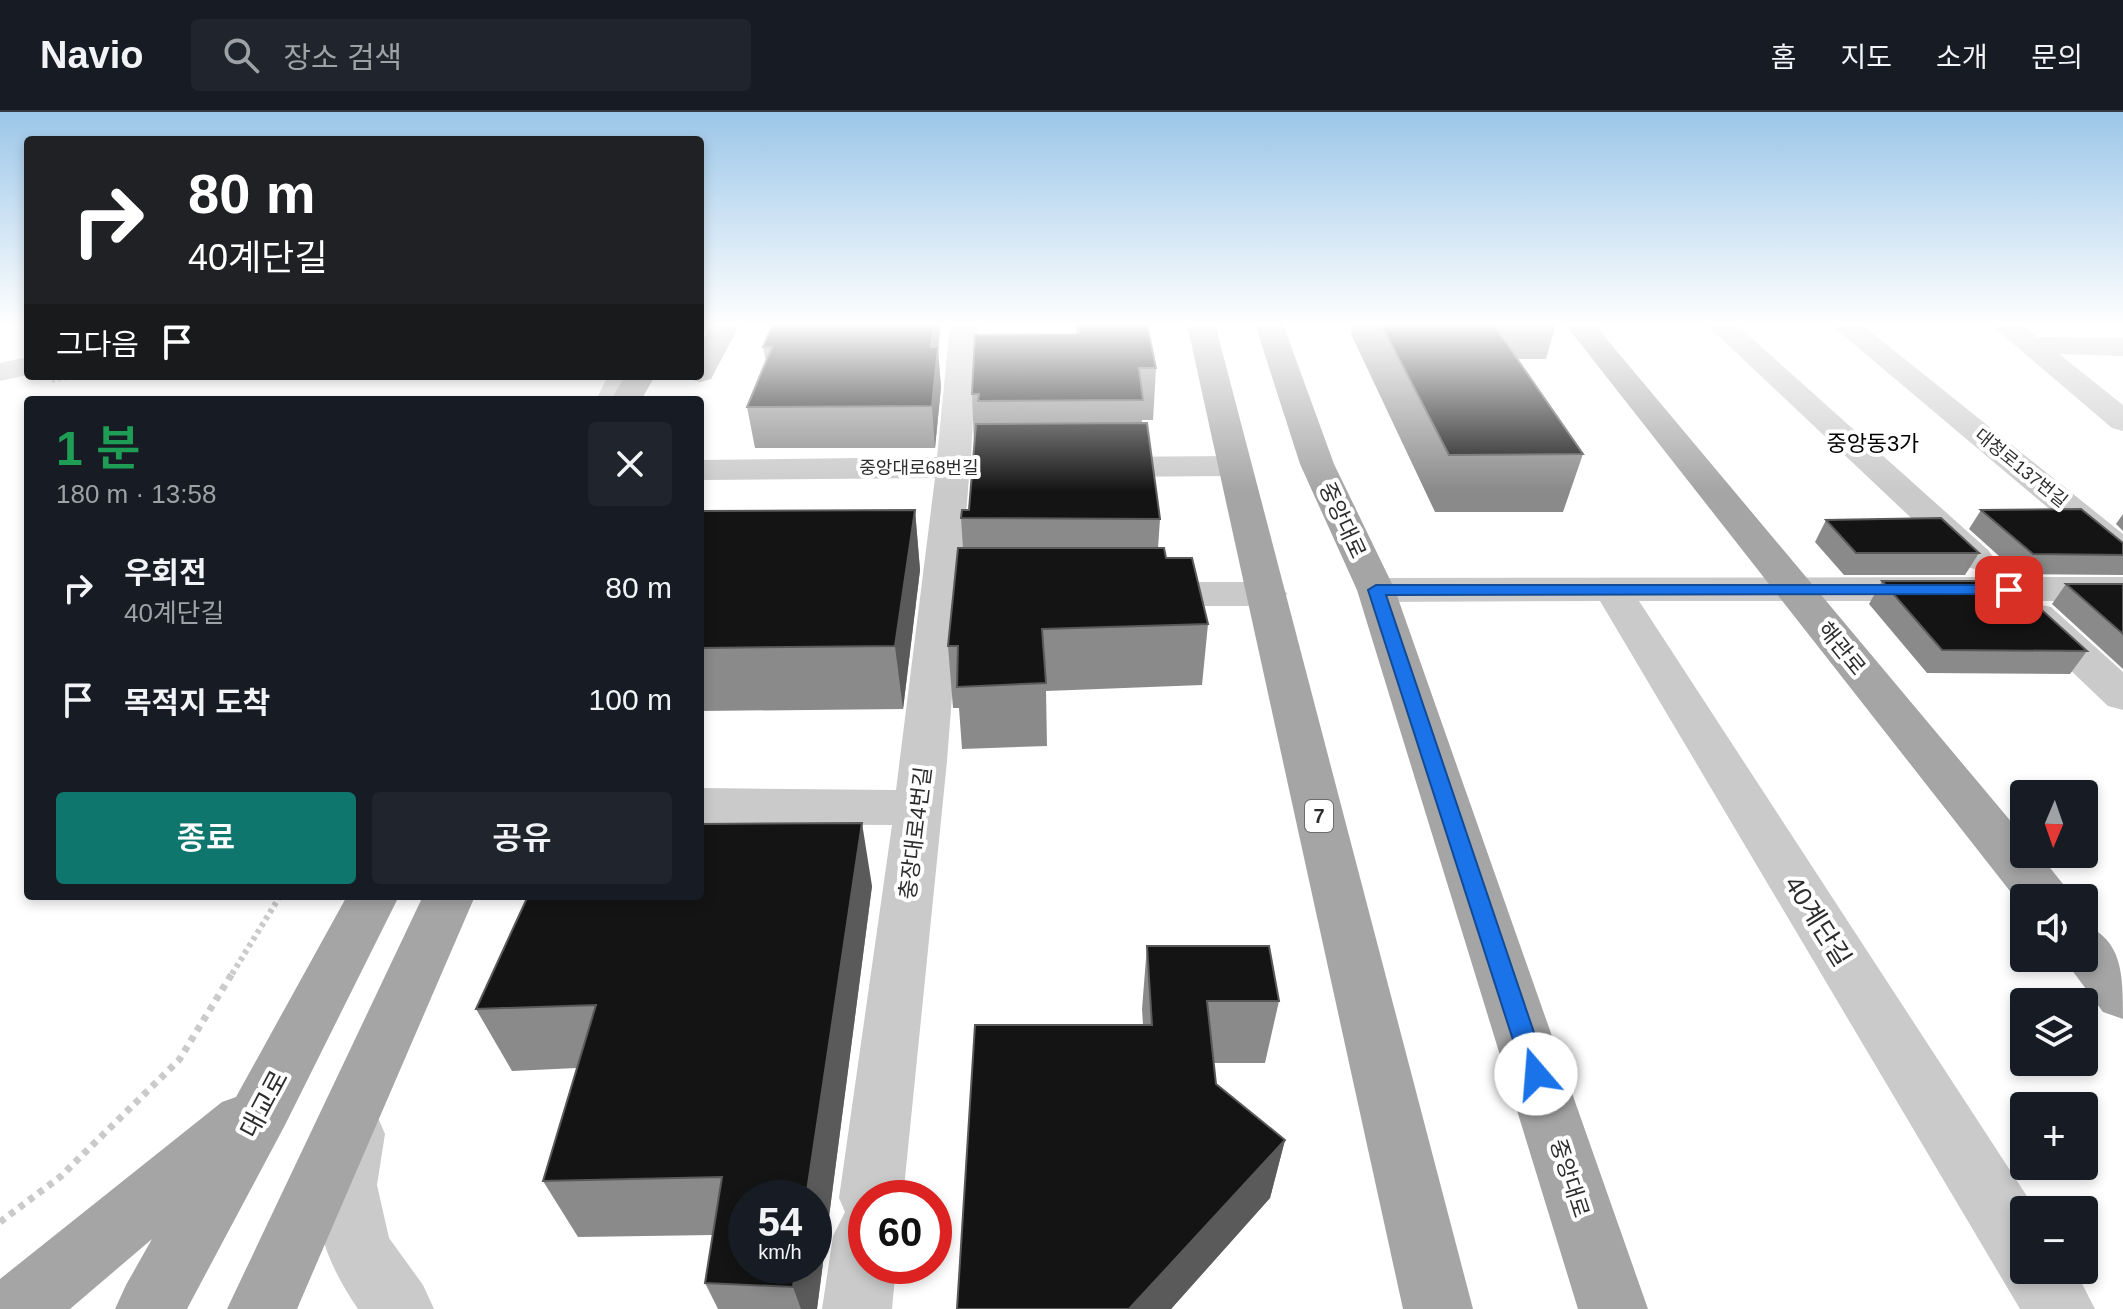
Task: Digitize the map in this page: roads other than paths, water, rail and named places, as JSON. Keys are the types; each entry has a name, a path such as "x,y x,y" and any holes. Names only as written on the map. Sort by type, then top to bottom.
{"main road":[{"name":"7","path":"1214,380 1438,1309"},
{"name":"중앙대로","path":"1288,380 1317,464 1376,590 1613,1309"},
{"name":"해관로","path":"1624,380 2034,884"},
{"name":"대교로","path":"150,1309 264,1105 371,900"},
{"path":"262,1309 447,900"},
{"path":"2098,964 2123,995"},
{"path":"17,1309 264,1105"}],"street":[{"name":"충장대로4번길","path":"873,1180 917,808 957,593 955,468 961,380"},
{"path":"1781,380 2123,696"},
{"name":"대청로137번길","path":"1912,380 2123,552"},
{"path":"2073,380 2123,421"},
{"path":"1063,467 1234,466"},
{"name":"중앙대로68번길","path":"704,470 1017,467"},
{"path":"2001,582 2123,572"},
{"path":"1376,590 1613,591 1790,584 2001,582 2123,589"},
{"name":"40계단길","path":"1613,591 2010,1229"},
{"path":"1112,594 1267,594"},
{"path":"704,806 917,808"},
{"path":"362,1086 345,1185 359,1253 399,1309"},
{"path":"857,1309 860,1284"},
{"path":"2044,1284 2060,1309"}],"district":[{"name":"중앙동3가","path":"1873,443"}]}
